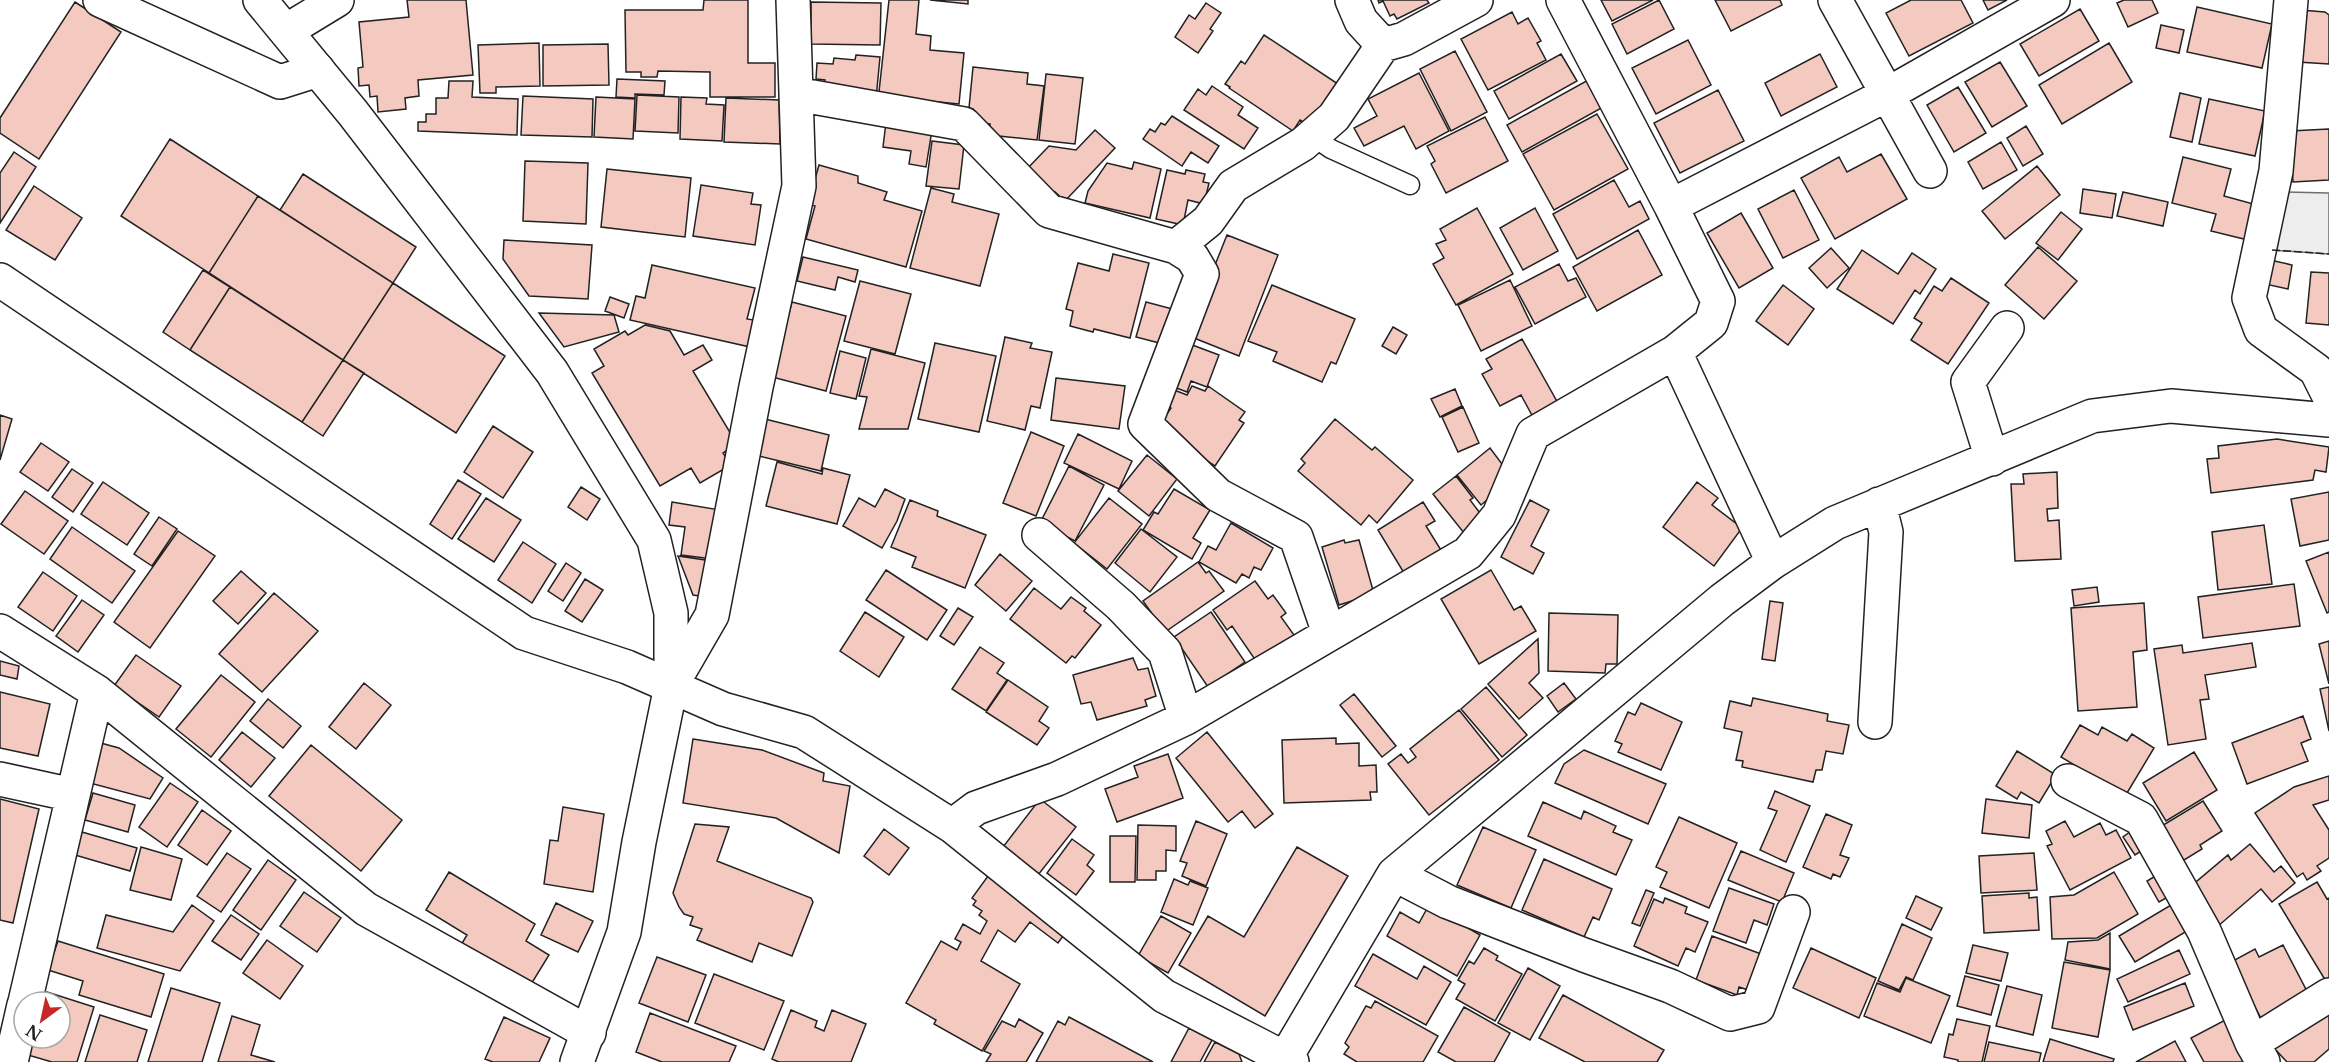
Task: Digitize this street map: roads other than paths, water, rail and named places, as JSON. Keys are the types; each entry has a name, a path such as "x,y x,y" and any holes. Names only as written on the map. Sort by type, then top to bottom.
{"street":[{"path":"100,0 280,82 318,70"},
{"path":"0,631 97,692 366,909 583,1048 624,932 639,842 671,686 671,613 654,540 552,372 318,70 260,0"},
{"path":"286,31 337,0"},
{"path":"671,686 712,615 756,387 800,186 793,0"},
{"path":"1352,0 1361,21 1383,45"},
{"path":"1176,247 1208,221 1233,186 1303,144 1334,117 1383,45 1404,39 1476,0"},
{"path":"952,826 976,808 1057,779 1186,718 1468,553 1498,515 1533,434 1675,352 1711,323 1718,301 1563,0"},
{"path":"1835,0 1930,171"},
{"path":"1671,206 1888,94 2053,0"},
{"path":"2291,0 2276,171 2248,298 2261,330 2316,369 2329,396"},
{"path":"796,94 964,124 1049,211 1176,247 1192,257 1202,274 1145,423 1218,495 1296,537 1329,633"},
{"path":"0,280 524,633 627,668 723,709 804,732 952,826 1164,996 1287,1061 1394,874 1713,607 1773,562 1835,523 2092,416 2170,406 2329,420"},
{"path":"1992,459 1968,382 2007,328"},
{"path":"1675,352 1773,562"},
{"path":"1875,722 1886,532 1879,504"},
{"path":"1039,535 1121,606 1165,652 1186,718"},
{"path":"27,990 97,692"},
{"path":"0,779 73,795"},
{"path":"2068,781 2141,819 2204,931 2258,1052 2329,995"},
{"path":"1394,874 1448,902 1670,986 1731,1014 1758,1007 1793,912"}],"lane":[{"path":"1312,136 1331,149 1410,185"}]}
